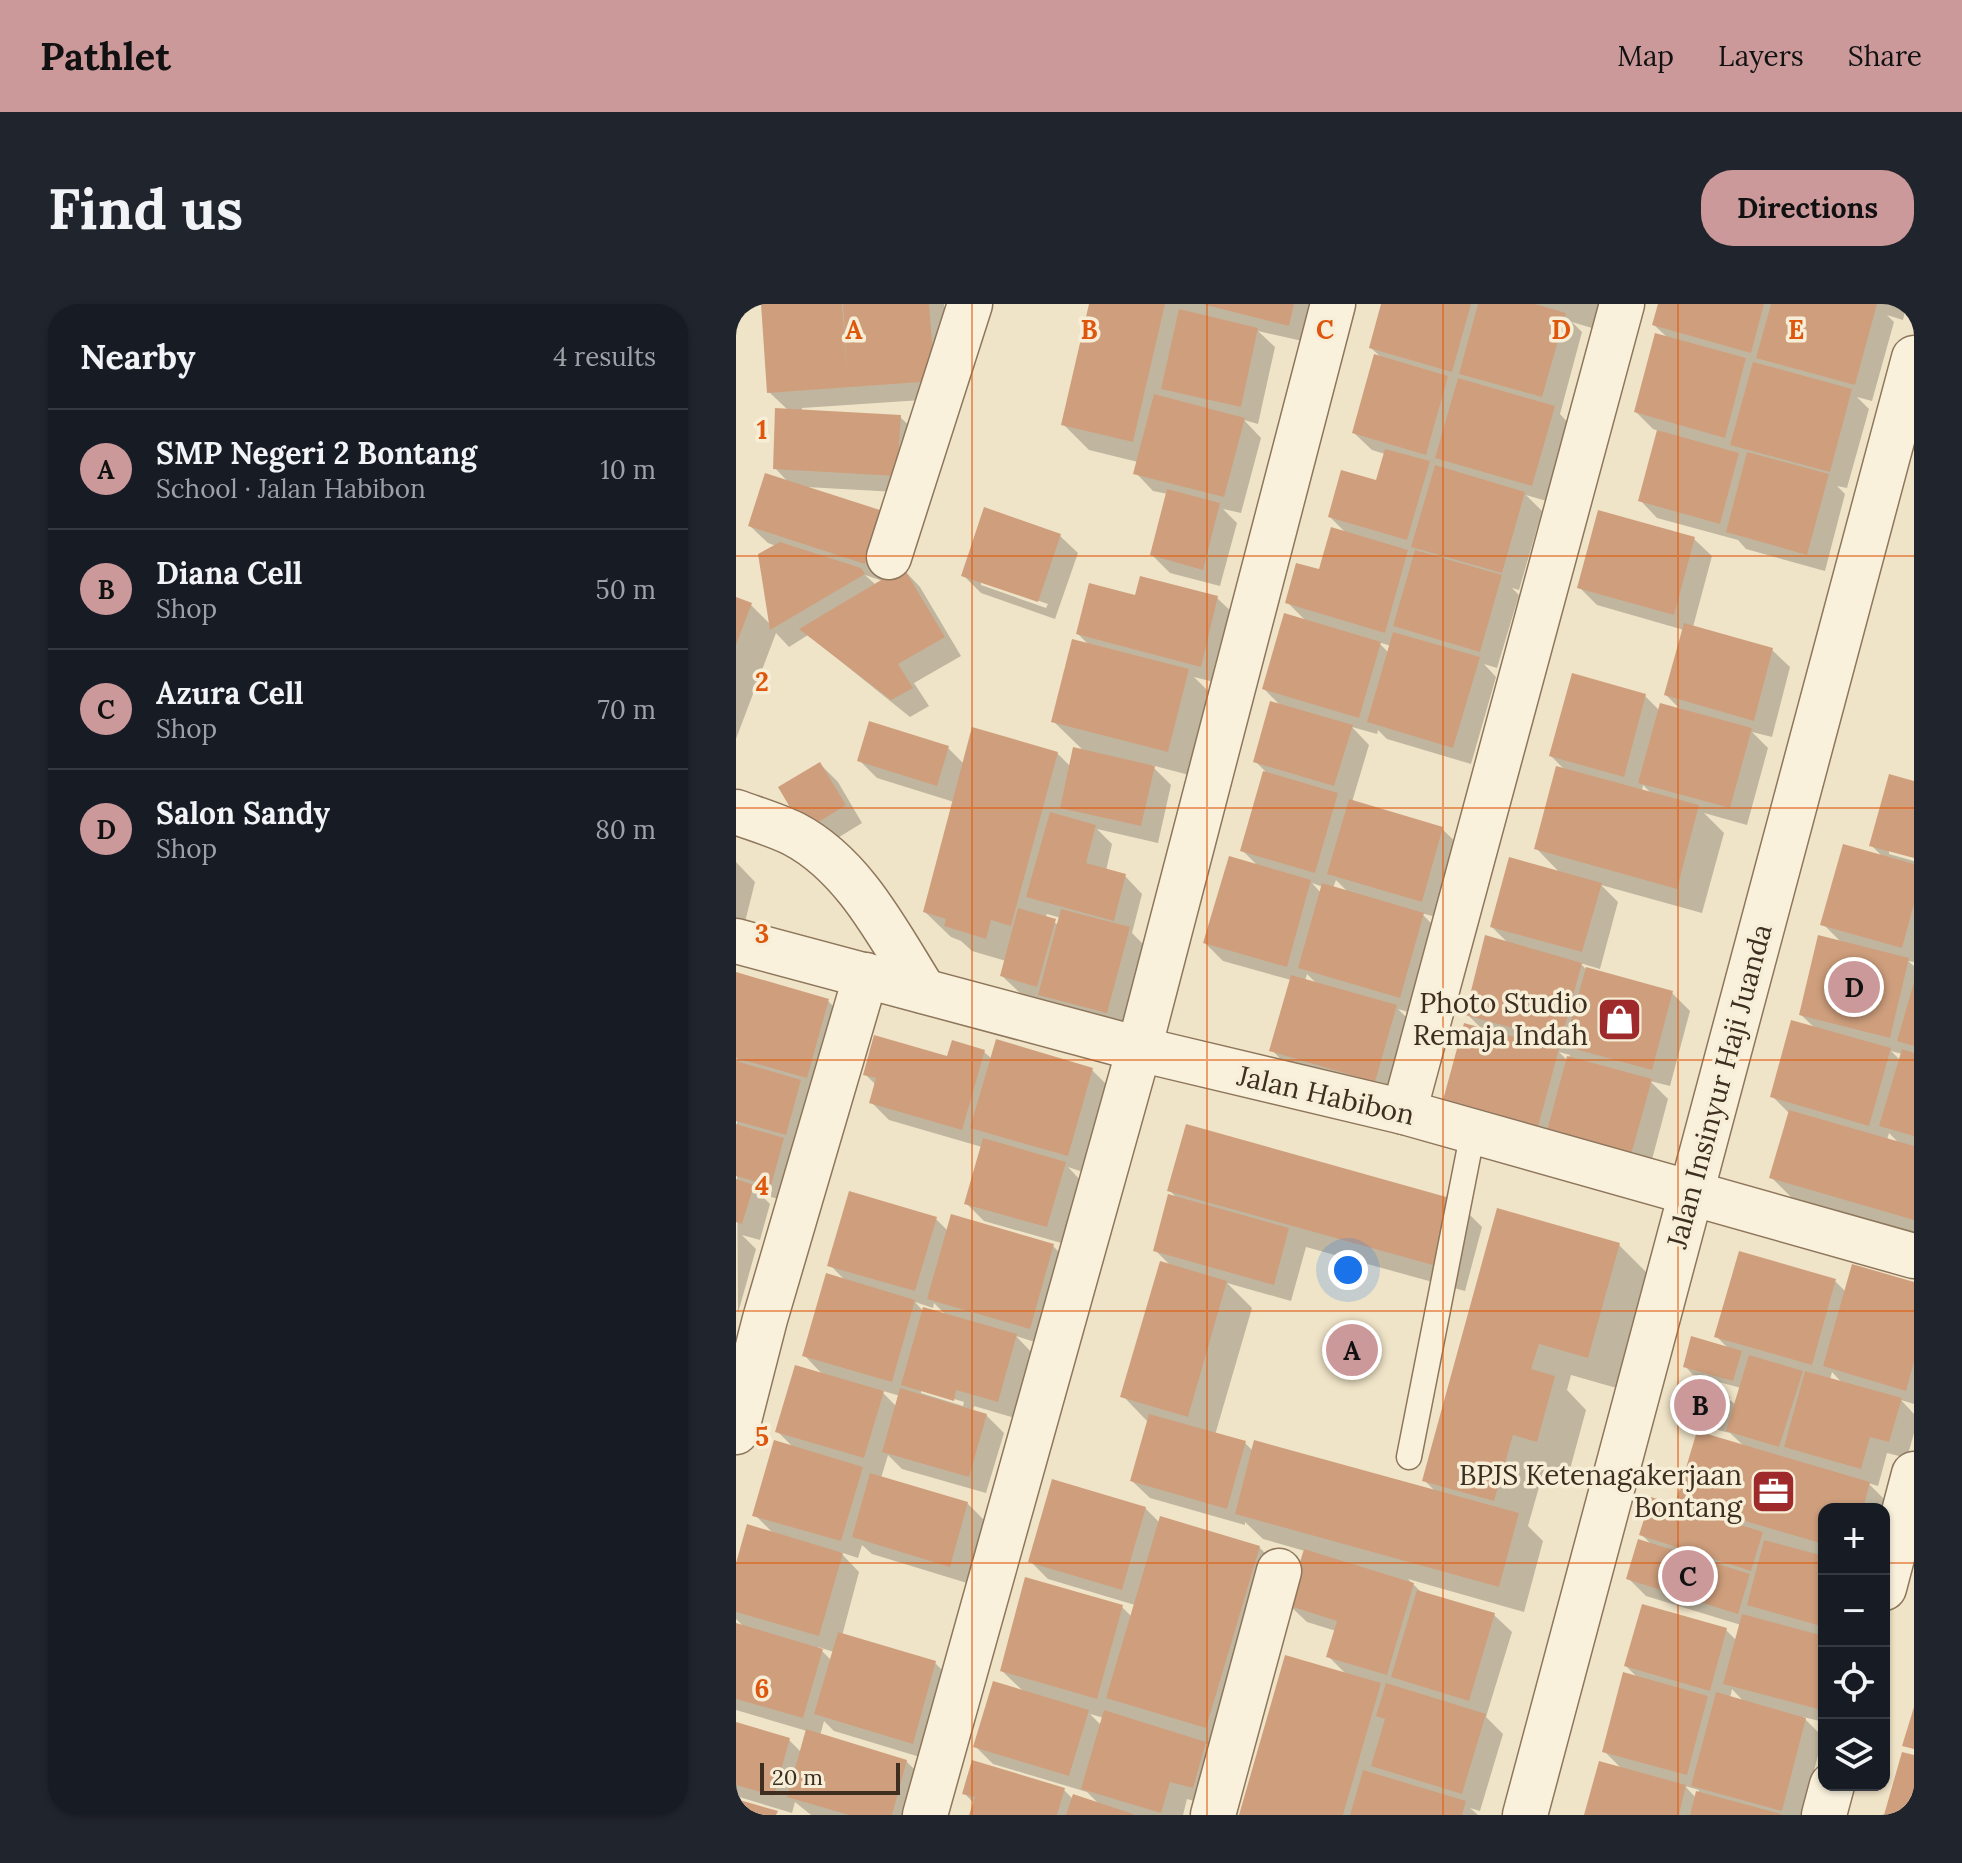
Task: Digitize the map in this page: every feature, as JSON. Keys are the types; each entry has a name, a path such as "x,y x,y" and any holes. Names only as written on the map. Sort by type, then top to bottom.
{"street":[{"path":"889,557 970,304"},
{"path":"925,1815 1139,1049 1333,304"},
{"path":"1404,1112 1622,304"},
{"name":"Jalan Insinyur Haji Juanda","path":"1525,1815 1914,358"},
{"path":"736,812 794,834 844,875 871,907 924,991"},
{"name":"Jalan Habibon","path":"736,941 1139,1049 1404,1112 1914,1256"},
{"path":"736,1432 751,1317 866,975"},
{"path":"1887,1575 1914,1474"},
{"path":"1213,1815 1279,1571"},
{"path":"1824,1815 1830,1791"}],"lane":[{"path":"1409,1457 1473,1131"}],"building":[{"path":"761,304 842,304 847,371 843,304 929,304 935,381 767,393"},
{"path":"1089,304 1165,304 1133,442 1061,425"},
{"path":"1202,304 1294,304 1289,326"},
{"path":"1381,304 1471,304 1452,372 1369,348"},
{"path":"1478,304 1535,304 1566,313 1542,397 1459,374"},
{"path":"1658,304 1764,304 1751,353 1652,325"},
{"path":"1771,304 1877,304 1855,385 1756,358"},
{"path":"1179,309 1258,328 1241,407 1161,389"},
{"path":"1655,333 1746,358 1725,438 1634,412"},
{"path":"1374,354 1448,376 1426,455 1352,433"},
{"path":"1753,362 1852,389 1830,472 1730,445"},
{"path":"1458,378 1555,406 1532,486 1435,458"},
{"path":"1154,394 1245,418 1224,497 1133,474"},
{"path":"775,408 901,415 897,476 773,469"},
{"path":"1657,430 1739,453 1720,524 1638,501"},
{"path":"1385,449 1430,461 1407,540 1328,517 1341,470 1376,480"},
{"path":"1747,452 1829,474 1807,555 1726,532"},
{"path":"1435,465 1525,492 1502,573 1411,547"},
{"path":"765,473 883,511 865,564 748,526"},
{"path":"1167,489 1220,503 1203,570 1150,555"},
{"path":"984,507 1061,534 1038,602 961,576"},
{"path":"1598,510 1695,537 1674,615 1577,588"},
{"path":"1331,527 1408,550 1385,633 1285,603 1296,563 1319,569"},
{"path":"780,542 861,568 865,574 770,630 758,554"},
{"path":"1415,550 1502,575 1480,652 1393,626"},
{"path":"903,567 945,637 898,664 913,688 891,700 799,629"},
{"path":"1140,576 1218,596 1201,667 1076,634 1089,583 1135,595"},
{"path":"736,597 752,603 736,645"},
{"path":"1284,613 1381,642 1359,718 1262,689"},
{"path":"1684,623 1773,648 1754,721 1664,695"},
{"path":"1393,632 1480,657 1453,748 1367,722"},
{"path":"1072,639 1189,669 1168,752 1051,722"},
{"path":"1572,673 1646,694 1624,777 1549,756"},
{"path":"1270,701 1353,725 1334,786 1253,762"},
{"path":"1660,703 1752,728 1730,808 1638,783"},
{"path":"869,721 949,746 937,786 857,761"},
{"path":"972,727 1058,752 1011,926 991,920 986,939 944,926 946,919 923,912"},
{"path":"1073,747 1155,766 1141,826 1060,808"},
{"path":"820,762 846,805 804,831 778,787"},
{"path":"1556,766 1699,805 1677,889 1534,849"},
{"path":"1263,771 1338,793 1315,873 1240,851"},
{"path":"1889,774 1914,781 1914,858 1869,846"},
{"path":"1349,799 1443,827 1422,902 1327,874"},
{"path":"1050,812 1096,825 1086,863 1126,874 1114,921 1026,897"},
{"path":"1843,844 1914,864 1914,904 1902,948 1820,925"},
{"path":"1229,856 1311,880 1287,967 1203,943"},
{"path":"1509,857 1602,883 1582,952 1490,927"},
{"path":"1322,883 1424,913 1400,998 1298,968"},
{"path":"1018,908 1056,919 1037,987 1000,976"},
{"path":"1061,909 1130,927 1107,1013 1038,995"},
{"path":"1485,935 1582,963 1561,1041 1465,1015"},
{"path":"1818,935 1909,958 1890,1038 1799,1015"},
{"name":"Photo Studio Remaja Indah","path":"1586,967 1673,991 1652,1070 1564,1046"},
{"path":"736,972 829,999 807,1078 736,1058"},
{"path":"1291,975 1397,1005 1375,1082 1269,1051"},
{"path":"1914,982 1914,1046 1897,1041"},
{"path":"1791,1020 1891,1048 1869,1126 1770,1097"},
{"path":"1464,1023 1559,1049 1538,1127 1443,1100"},
{"path":"874,1035 947,1056 952,1040 985,1050 962,1130 869,1103 876,1078 863,1075"},
{"path":"996,1039 1093,1068 1068,1156 970,1128"},
{"path":"1902,1049 1914,1053 1914,1136 1879,1126"},
{"path":"1567,1056 1652,1079 1631,1155 1547,1131"},
{"path":"736,1061 801,1080 786,1135 736,1121"},
{"path":"1789,1110 1914,1146 1914,1220 1769,1178"},
{"path":"736,1124 784,1138 771,1186 736,1176"},
{"path":"1186,1124 1457,1200 1440,1267 1167,1191"},
{"path":"983,1138 1066,1162 1047,1227 964,1204"},
{"path":"736,1179 754,1185 742,1224 736,1222"},
{"path":"849,1191 937,1217 915,1291 827,1266"},
{"path":"1168,1194 1289,1228 1274,1285 1153,1251"},
{"path":"1497,1208 1620,1243 1588,1358 1539,1344 1531,1369 1555,1376 1537,1442 1513,1435 1494,1501 1422,1481"},
{"path":"951,1214 1054,1244 1030,1329 927,1299"},
{"path":"1739,1251 1836,1279 1812,1365 1714,1337"},
{"path":"1160,1261 1227,1281 1188,1417 1120,1397"},
{"path":"1852,1264 1914,1282 1914,1362 1906,1391 1823,1366"},
{"path":"826,1273 915,1300 892,1382 802,1356"},
{"path":"923,1307 1017,1334 998,1402 956,1390 954,1401 901,1385"},
{"path":"1691,1336 1742,1351 1733,1381 1683,1367"},
{"path":"1749,1355 1803,1371 1779,1447 1726,1431"},
{"path":"795,1365 884,1391 864,1458 775,1432"},
{"path":"1805,1371 1902,1398 1889,1442 1870,1437 1861,1469 1784,1447"},
{"path":"1679,1383 1730,1397 1722,1427 1671,1413"},
{"path":"900,1388 987,1414 969,1477 882,1452"},
{"path":"1149,1414 1246,1441 1227,1509 1130,1481"},
{"name":"BPJS Ketenagakerjaan Bontang","path":"1697,1431 1870,1482 1865,1503 1818,1503 1818,1542 1676,1501"},
{"path":"774,1440 863,1467 841,1541 752,1516"},
{"path":"1254,1440 1519,1513 1499,1587 1235,1514"},
{"path":"870,1473 968,1502 950,1567 852,1537"},
{"path":"1052,1479 1146,1507 1122,1590 1028,1562"},
{"path":"1651,1497 1763,1532 1751,1571 1639,1535"},
{"path":"1160,1516 1260,1546 1206,1728 1106,1698"},
{"path":"747,1524 843,1553 819,1636 736,1612 736,1563"},
{"path":"1638,1539 1750,1574 1738,1614 1626,1579"},
{"path":"1764,1540 1818,1554 1818,1625 1747,1605"},
{"path":"1304,1549 1414,1583 1387,1675 1326,1657 1337,1621 1287,1605"},
{"path":"1025,1577 1123,1605 1097,1699 1000,1671"},
{"path":"1417,1590 1495,1613 1469,1701 1391,1677"},
{"path":"1642,1604 1727,1628 1710,1691 1624,1666"},
{"path":"1742,1614 1818,1634 1818,1709 1723,1684"},
{"path":"736,1623 823,1649 803,1718 736,1699"},
{"path":"838,1632 936,1661 913,1744 814,1714"},
{"path":"1285,1655 1381,1683 1343,1815 1239,1815"},
{"path":"1623,1672 1708,1696 1687,1775 1602,1752"},
{"path":"993,1681 1089,1710 1069,1776 973,1747"},
{"path":"1386,1683 1486,1714 1462,1794 1371,1766 1385,1719 1376,1716"},
{"path":"1716,1692 1806,1718 1782,1811 1691,1786"},
{"path":"1914,1707 1914,1749 1902,1746"},
{"path":"1104,1710 1206,1742 1193,1788 1170,1782 1161,1813 1081,1789"},
{"path":"736,1722 790,1738 774,1796 736,1785"},
{"path":"806,1729 907,1760 892,1815 849,1815 787,1797"},
{"path":"1902,1752 1914,1755 1914,1815 1884,1815"},
{"path":"972,1760 1065,1788 1057,1815 969,1815 975,1797 962,1794"},
{"path":"1599,1761 1686,1785 1679,1815 1584,1815"},
{"path":"1363,1770 1466,1801 1462,1815 1350,1815"},
{"path":"1696,1791 1781,1814 1781,1815 1690,1815"},
{"path":"1073,1794 1133,1814 1133,1815 1066,1815"},
{"path":"736,1799 778,1811 776,1815 736,1815"}],"place":[{"name":"Salon Sandy","path":"1854,987"},
{"name":"Photo Studio Remaja Indah","path":"1619,1019"},
{"name":"SMP Negeri 2 Bontang","path":"1352,1350"},
{"name":"Diana Cell","path":"1700,1405"},
{"name":"BPJS Ketenagakerjaan Bontang","path":"1773,1491"},
{"name":"Azura Cell","path":"1688,1576"}]}
